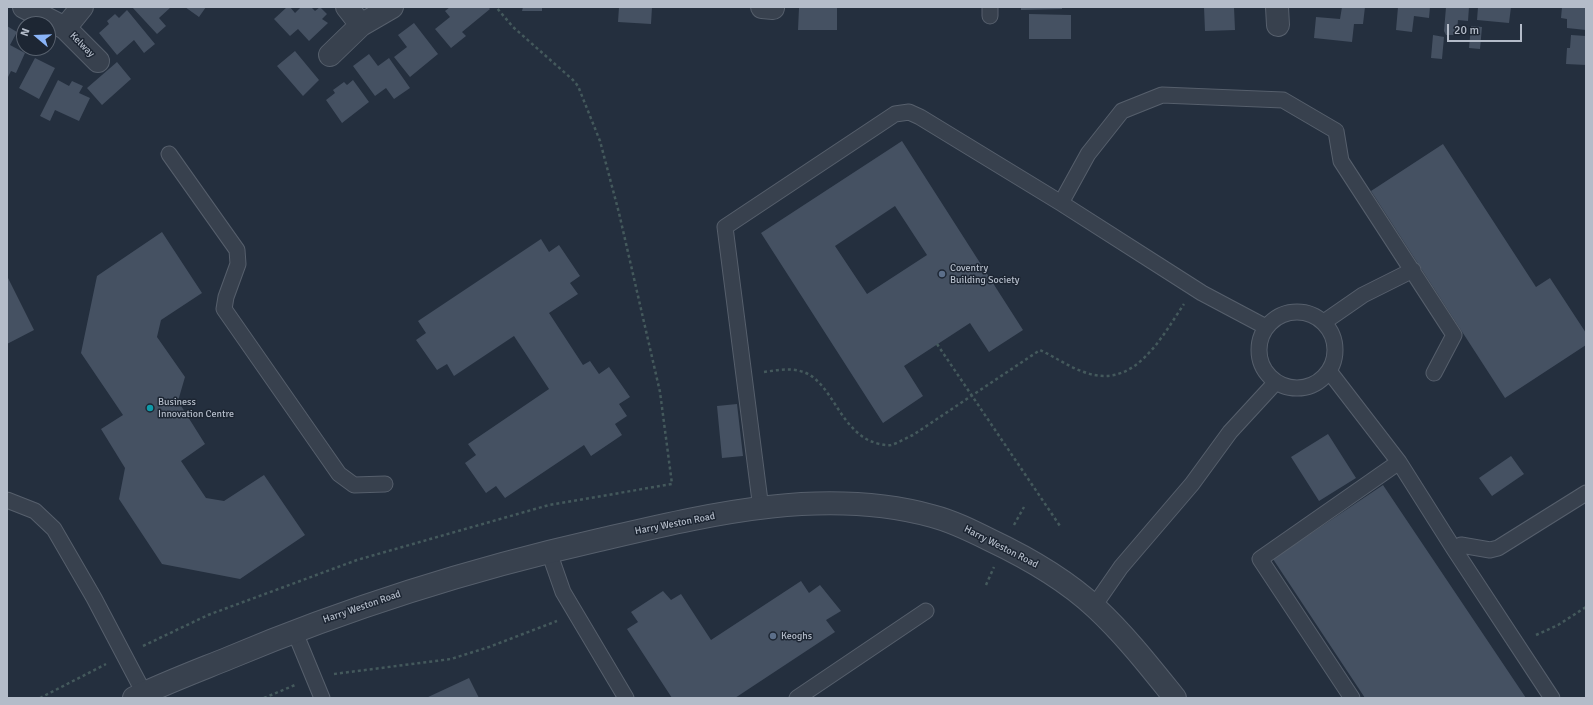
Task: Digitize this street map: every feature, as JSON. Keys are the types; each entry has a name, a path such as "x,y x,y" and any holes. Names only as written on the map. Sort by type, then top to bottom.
{"street":[{"name":"Kelway","path":"24,7 65,28 98,61"},
{"name":"Kelway","path":"65,28 82,7"},
{"path":"347,7 361,25"},
{"path":"330,55 361,25 392,7"},
{"name":"Harry Weston Road","path":"139,695 294,630 434,583 549,552 680,522 761,509 813,503 856,503 897,507 935,517 974,532 1024,556 1058,578 1094,606 1138,652 1175,698"}],"lane":[{"path":"1061,203 1088,154 1122,112 1162,95 1283,100 1336,131 1341,161 1454,335 1434,373"},
{"path":"761,509 725,228 895,114 909,112 920,117 1061,203 1195,289 1266,327"},
{"path":"169,154 237,250 238,264 226,297 224,309 338,474 354,485 385,484"},
{"path":"1324,322 1363,295 1413,270"},
{"path":"1294,311 1316,316 1324,322 1334,340 1335,350 1333,362 1329,371 1318,381 1306,387 1290,388 1276,382 1266,372 1260,361 1259,352 1261,335 1266,327 1272,320 1294,311"},
{"path":"1329,371 1398,462 1552,698"},
{"path":"1094,606 1121,567 1192,484 1230,432 1276,382"},
{"path":"1352,698 1260,559 1398,462"},
{"path":"1454,549 1461,544 1490,550 1498,548 1586,493"},
{"path":"7,500 35,511 54,529 124,654 139,695"},
{"path":"549,552 564,592 626,698"},
{"path":"797,698 926,611"},
{"path":"294,630 322,698"}],"path":[{"path":"40,698 124,654 208,615 356,560 549,504 672,484 660,392 619,213 600,141 578,86 513,27 496,7"},
{"path":"743,374 791,369 806,373 816,380 847,422 860,436 877,444 891,445 913,435 1040,350 1085,373 1104,376 1122,374 1137,365 1155,346 1195,289"},
{"path":"937,344 1060,526"},
{"path":"1517,644 1558,625 1586,607"},
{"path":"264,698 314,678 340,672 451,659 489,647 576,613"}],"building":[{"path":"132,7 171,7 159,18 166,26 157,34"},
{"path":"185,7 206,7 199,17"},
{"path":"287,7 290,7 295,13 301,7 311,7 315,11 320,7 327,14 322,19 328,23 309,41 298,29 290,36 274,19"},
{"path":"450,7 488,7 490,9 462,32 466,36 451,48 435,29 450,17 445,11"},
{"path":"523,7 542,7 542,11 522,11"},
{"path":"619,7 652,7 651,24 618,22"},
{"path":"1021,7 1062,7 1062,9 1021,10"},
{"path":"1204,7 1234,7 1235,30 1205,31"},
{"path":"1342,7 1365,7 1363,24 1354,24 1352,42 1314,38 1316,17 1340,19"},
{"path":"1398,7 1430,7 1429,18 1414,16 1412,32 1396,30"},
{"path":"1446,7 1469,7 1468,21 1458,20 1457,32 1453,35 1446,35 1444,31"},
{"path":"1478,7 1511,7 1509,23 1477,20"},
{"path":"1562,7 1586,7 1586,30 1567,28 1567,19 1561,18"},
{"path":"799,8 837,8 837,30 798,30"},
{"path":"127,10 155,44 144,53 134,40 117,55 99,33 109,24 107,21 115,14 119,18"},
{"path":"1029,14 1071,15 1071,39 1029,39"},
{"path":"414,23 438,54 410,77 394,57 407,47 398,35"},
{"path":"7,26 16,31 10,45 16,48 16,56 24,56 16,73 11,71 7,79"},
{"path":"1471,26 1482,27 1480,49 1469,48"},
{"path":"1433,35 1444,37 1442,59 1431,58"},
{"path":"1571,35 1586,36 1586,65 1566,64 1567,48 1570,48"},
{"path":"295,51 319,80 303,96 277,66"},
{"path":"369,54 378,66 389,58 410,88 394,99 386,88 375,96 353,66"},
{"path":"35,58 55,68 39,99 19,88"},
{"path":"117,62 131,79 102,105 87,88"},
{"path":"58,80 69,86 72,81 83,86 79,93 90,98 79,121 55,110 50,121 40,116"},
{"path":"353,80 369,102 342,123 326,100 335,93 333,90 344,82 347,85"},
{"name":"Coventry Building Society","path":"902,141 1023,330 989,352 970,323 904,366 923,396 883,423 761,233","holes":["895,206 927,255 867,294 835,246"]},
{"path":"1443,144 1536,287 1550,278 1586,333 1586,345 1505,398 1371,191"},
{"name":"Business Innovation Centre","path":"162,232 202,293 161,320 157,337 185,377 178,401 205,444 181,461 206,498 224,501 264,475 305,535 240,579 162,564 119,499 125,468 101,429 123,415 81,353 97,276"},
{"path":"541,239 549,252 559,245 580,276 570,283 578,294 549,313 583,365 590,361 599,374 609,367 630,397 619,404 627,416 615,424 622,435 591,456 584,445 505,498 496,486 486,493 465,463 476,455 468,444 549,389 514,336 454,376 447,364 437,370 416,340 426,333 418,321"},
{"path":"7,276 34,330 7,344"},
{"path":"737,404 743,456 722,458 717,406"},
{"path":"1328,434 1356,478 1319,501 1291,457"},
{"path":"1511,456 1524,474 1492,496 1479,478"},
{"path":"1383,485 1526,698 1365,698 1273,559"},
{"name":"Keoghs","path":"801,581 809,593 820,585 841,611 826,620 835,632 735,698 672,698 627,629 638,622 631,612 663,591 671,600 681,594 711,640"},
{"path":"469,678 479,698 426,698"}],"place":[{"name":"Coventry Building Society","path":"942,274"},
{"name":"Business Innovation Centre","path":"150,408"},
{"name":"Keoghs","path":"773,636"}]}
